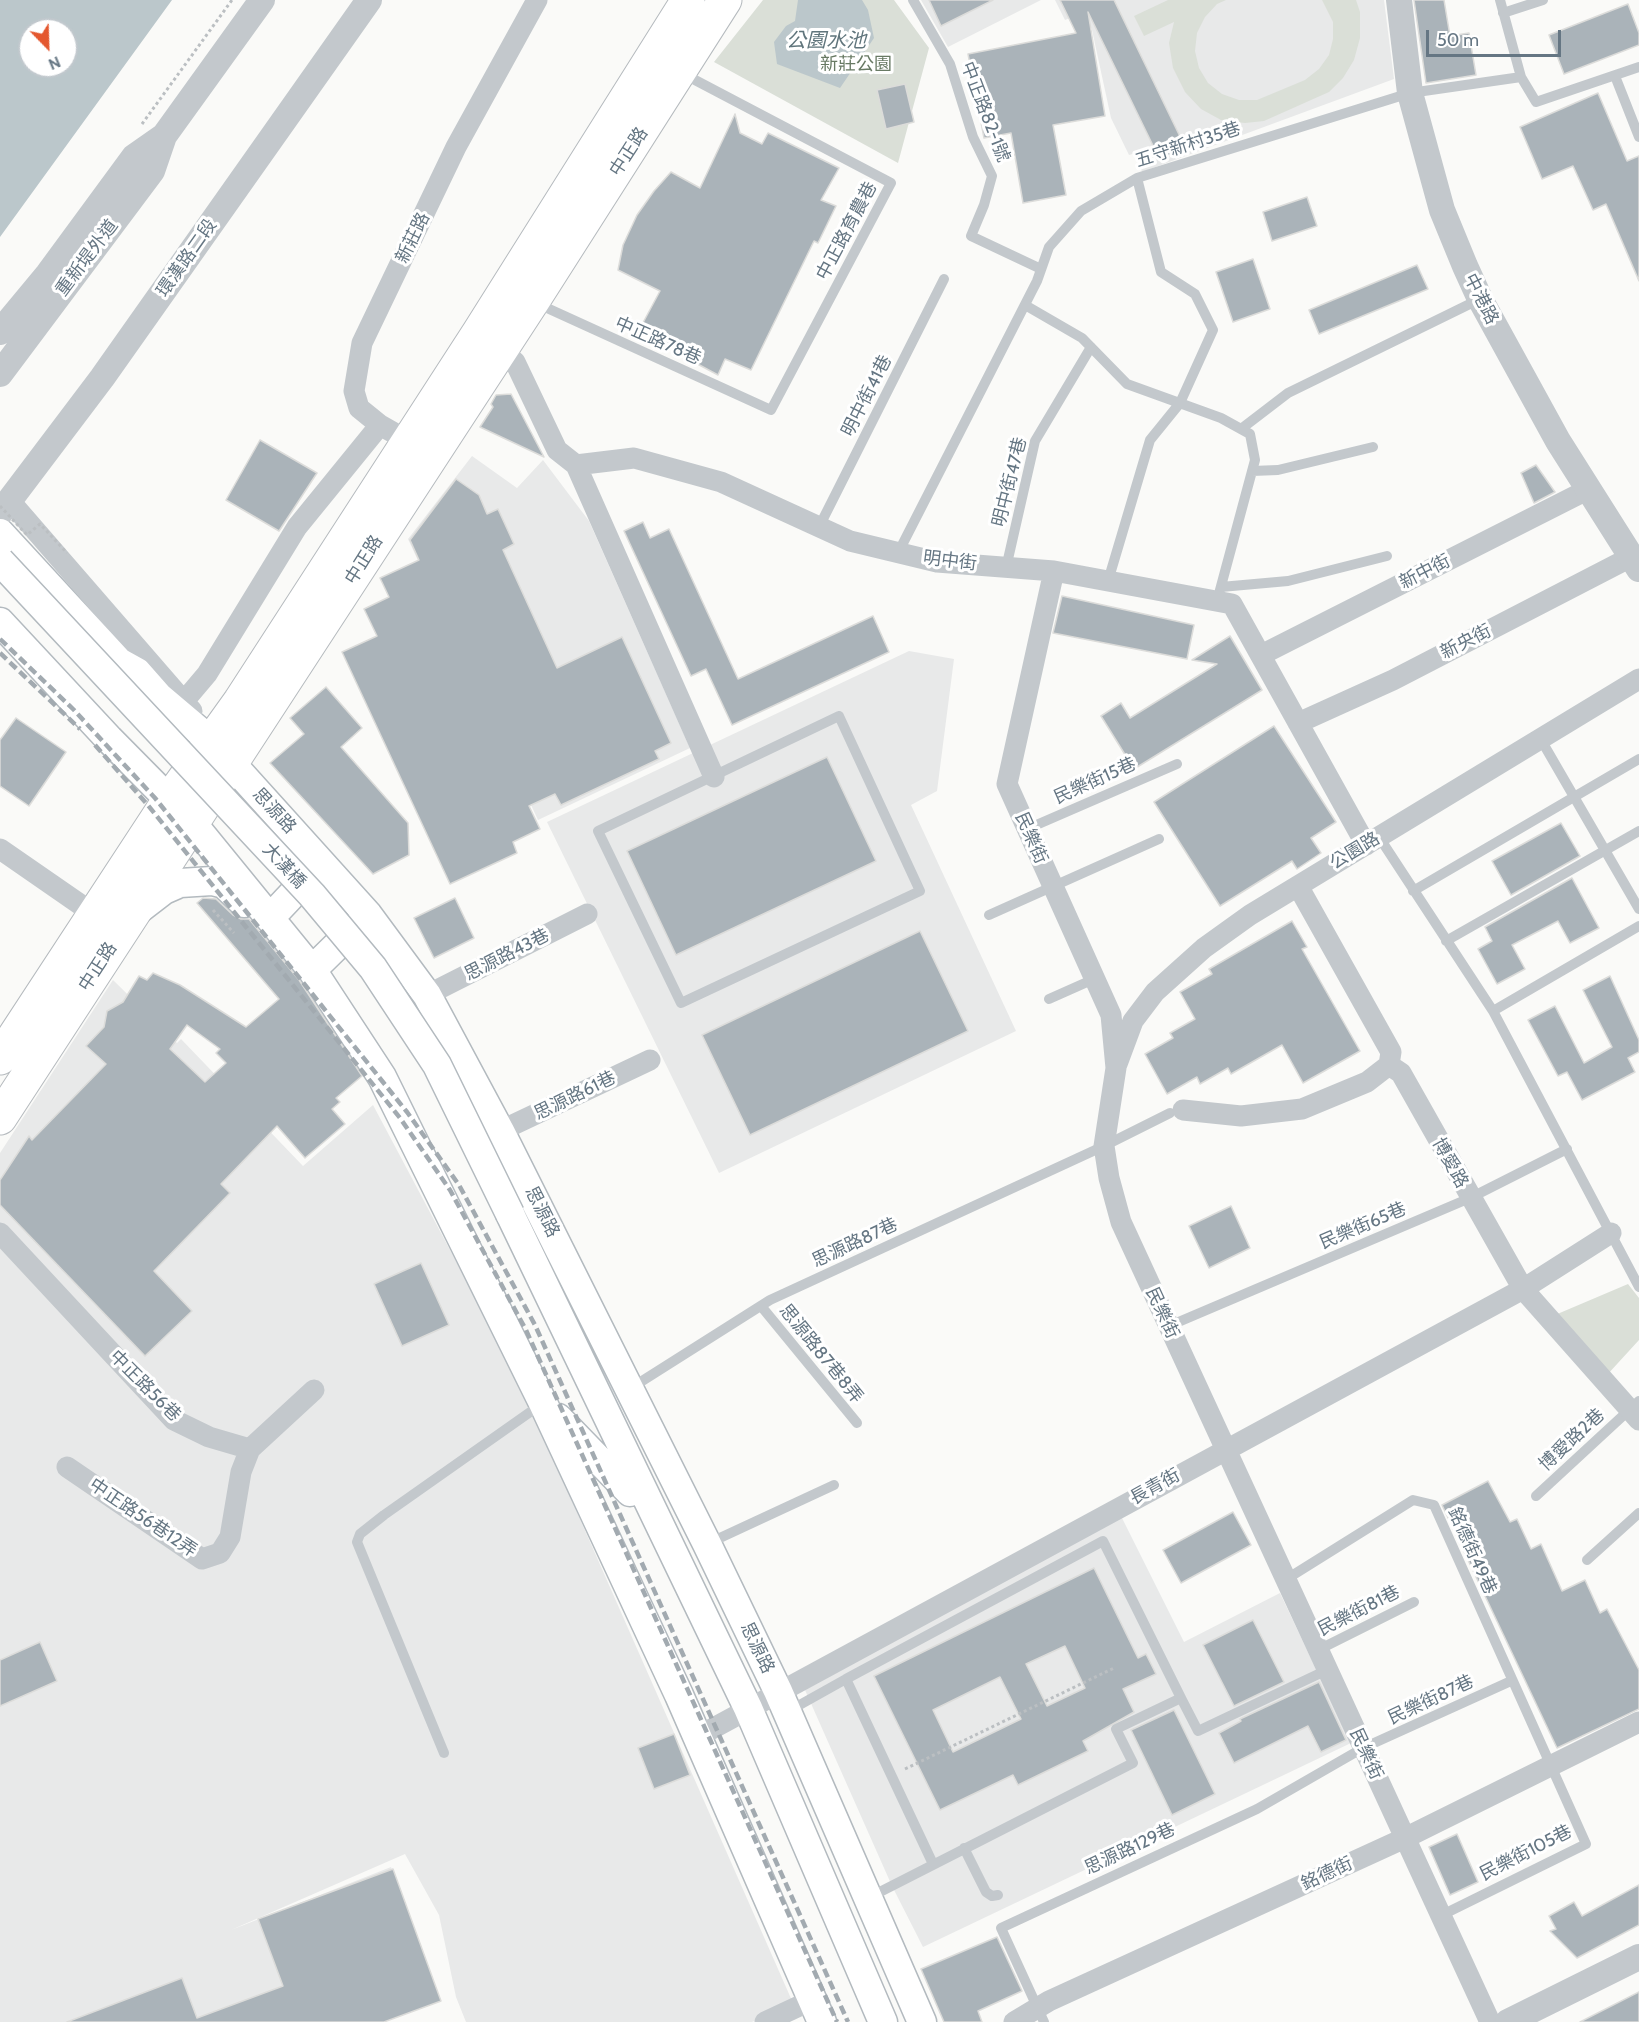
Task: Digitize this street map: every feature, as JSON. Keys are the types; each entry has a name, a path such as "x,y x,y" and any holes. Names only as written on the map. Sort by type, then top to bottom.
{"main road":[{"name":"中正路","path":"0,1118 11,1077 131,915 193,824 222,753 490,340 688,0"},
{"name":"中正路","path":"490,340 533,301 724,0"},
{"name":"思源路","path":"0,533 119,662 172,698 368,915 427,995 572,1271 707,1544 782,1702 922,2022"},
{"name":"大漢橋","path":"0,561 312,895 373,968 436,1065 503,1218"},
{"name":"大漢橋","path":"0,588 298,906 357,978 422,1076 503,1218"},
{"path":"0,622 108,739 193,824 312,970 327,995"},
{"name":"中正路","path":"0,1058 169,800 222,753"},
{"path":"270,918 322,863"},
{"path":"131,915 164,890 180,883 212,881 224,884 327,995 353,1029 402,1114 543,1403 697,1737 817,2011"},
{"path":"312,970 368,915"},
{"name":"思源路","path":"503,1218 614,1425 882,2022"},
{"name":"思源路","path":"503,1218 630,1492 742,1712 869,2022"},
{"path":"572,1271 614,1425"},
{"path":"543,1403 630,1492"}],"street":[{"name":"重新堤外道","path":"0,374 152,171 164,136 262,0"},
{"name":"環漢路二段","path":"2,509 102,378 369,0"},
{"name":"新莊路","path":"419,447 380,425 359,408 354,391 362,343 456,147 537,0"},
{"name":"中港路","path":"1399,0 1410,93 1442,210 1480,299 1558,441 1635,563"},
{"name":"重新堤外道","path":"0,332 48,274 134,157 164,136"},
{"path":"490,340 515,362 557,450 576,465 714,777"},
{"path":"2,509 172,698 207,674 297,527 380,425"},
{"name":"明中街","path":"576,465 634,458 721,483 850,541 937,562 1054,571 1108,581 1219,594 1232,604 1298,723 1372,841"},
{"name":"新中街","path":"1261,655 1589,489"},
{"path":"2,509 129,656 136,672"},
{"name":"新央街","path":"1298,723 1393,680 1635,563"},
{"name":"民樂街","path":"1054,571 1007,784 1111,1016 1116,1068 1104,1146 1109,1178 1121,1222 1490,2022"},
{"path":"0,634 127,765 169,800"},
{"name":"公園路","path":"1116,1068 1134,1021 1155,992 1204,948 1250,915 1639,679"},
{"path":"0,849 94,914"},
{"name":"博愛路","path":"1298,886 1391,1052 1389,1065 1401,1074 1523,1289 1636,1410"},
{"name":"思源路43巷","path":"427,995 587,914"},
{"name":"思源路61巷","path":"500,1131 650,1060"},
{"path":"1177,1111 1241,1116 1302,1109 1367,1082 1389,1065"},
{"name":"中正路56巷","path":"0,1233 174,1420 209,1437 250,1449"},
{"name":"長青街","path":"697,1737 742,1712 782,1702 1225,1449 1523,1289 1611,1233"},
{"path":"250,1449 314,1390"},
{"name":"中正路56巷12弄","path":"67,1467 202,1558 220,1553 230,1537 241,1472 250,1449"},
{"name":"銘德街","path":"1014,2022 1041,2015 1048,2001 1405,1838 1639,1722"},
{"path":"1508,2022 1639,1957"},
{"path":"765,2022 817,2011"}],"lane":[{"name":"中正路82-1號","path":"913,0 950,64 973,137 992,176 984,205 971,236 1041,269"},
{"path":"1500,0 1521,76 1536,102 1639,67"},
{"path":"1503,13 1543,0"},
{"name":"中正路育農巷","path":"681,70 695,80 891,183 771,410"},
{"name":"五守新村35巷","path":"898,553 1025,305 1048,247 1081,211 1137,178 1410,93 1521,76"},
{"path":"1615,76 1639,136"},
{"path":"1108,581 1150,440 1180,403 1213,330 1195,294 1161,272 1137,178"},
{"name":"明中街41巷","path":"819,527 944,279"},
{"path":"1241,429 1288,393 1480,299"},
{"name":"中正路78巷","path":"533,301 547,310 771,410"},
{"path":"1025,305 1082,338 1127,384 1221,418 1250,434 1255,460 1219,594 1288,581 1387,556"},
{"name":"明中街47巷","path":"1006,568 1035,441 1091,347"},
{"path":"1252,471 1278,470 1373,447"},
{"path":"839,716 920,891 681,1004 598,831 714,777 839,716"},
{"path":"1540,738 1639,909"},
{"path":"1413,891 1639,759"},
{"name":"民樂街15巷","path":"1027,829 1177,764"},
{"path":"1446,941 1639,831"},
{"path":"989,915 1159,839"},
{"path":"1372,841 1413,891 1493,1011 1639,1287"},
{"path":"1493,1011 1639,926"},
{"path":"1049,999 1094,979"},
{"name":"思源路87巷","path":"631,1388 761,1306 1177,1111"},
{"name":"民樂街65巷","path":"1169,1326 1470,1198 1567,1149"},
{"name":"思源路87巷8弄","path":"761,1306 857,1423"},
{"path":"444,1753 357,1542 360,1534 384,1515 543,1403"},
{"name":"博愛路2巷","path":"1536,1496 1636,1410"},
{"path":"707,1544 834,1485"},
{"name":"銘德街49巷","path":"1285,1580 1413,1500 1434,1505 1550,1766"},
{"path":"1587,1560 1639,1513"},
{"path":"782,1702 846,1679 1103,1541 1198,1731 1327,1670"},
{"name":"民樂街81巷","path":"1318,1650 1414,1602"},
{"path":"846,1679 933,1864"},
{"name":"民樂街87巷","path":"1363,1748 1511,1681"},
{"path":"868,1898 1132,1763 1116,1729 1182,1698"},
{"name":"思源路129巷","path":"1041,2015 1001,1928 1257,1809 1363,1748"},
{"name":"民樂街105巷","path":"1440,1916 1586,1844 1550,1766"},
{"path":"964,1848 986,1892 992,1896 998,1895"}],"path":[{"path":"2,509 27,535 40,524 67,553"},
{"path":"213,910 234,933"},
{"path":"892,1776 1114,1668"}],"shaded area":[{"path":"921,0 1041,0 948,47"},
{"path":"1055,0 1384,0 1394,79 1142,172 1136,153 1129,155 1111,118 1092,30 1085,12 1065,20"},
{"path":"472,456 517,488 543,460 589,521 690,748 538,820 408,539"},
{"path":"909,651 954,659 937,791 911,805 1016,1031 719,1173 547,822"},
{"path":"113,980 177,1043 181,1039 303,1166 373,1105 517,1376 793,2003 752,2022 466,2022 456,1997 439,1915 405,1854 231,1930 391,1867 434,2000 375,2022 0,2022 0,1153"},
{"path":"1121,1516 1184,1642 1280,1593 1351,1743 923,1947 892,1886 805,1690"}],"green space":[{"name":"新莊公園","path":"763,0 894,0 929,48 898,163 714,62"},
{"path":"1168,0 1226,0 1217,4 1205,17 1197,33 1195,51 1199,68 1208,83 1222,94 1239,100 1257,100 1305,80 1319,69 1329,55 1333,39 1333,22 1322,0 1356,0 1360,12 1360,38 1354,60 1343,78 1329,92 1264,121 1245,123 1221,120 1201,109 1185,92 1173,68 1169,43 1174,22 1144,36 1134,16"},
{"path":"1628,1284 1639,1298 1639,1340 1607,1375 1555,1315"}],"water":[{"path":"0,0 172,0 0,237"},
{"name":"公園水池","path":"798,0 862,0 868,10 874,38 840,88 777,64 774,42 786,26 795,21"}],"building":[{"path":"929,0 993,0 941,26"},
{"path":"1060,0 1114,0 1186,149 1160,160 1088,12 1105,116 1053,125 1066,195 1023,203 1011,133 984,138 968,54 1076,33"},
{"path":"1414,0 1444,0 1450,36 1469,33 1476,75 1426,83"},
{"path":"1628,4 1639,33 1639,45 1564,74 1549,35"},
{"path":"905,84 914,122 886,129 877,90"},
{"path":"1598,93 1627,161 1639,156 1639,281 1606,204 1593,210 1573,166 1542,179 1520,127"},
{"path":"735,114 740,133 762,144 768,133 839,168 821,200 836,206 818,243 814,241 751,370 725,359 718,375 638,332 660,291 618,270 623,245 637,215 654,191 671,172 700,188"},
{"path":"1307,197 1317,226 1272,241 1263,212"},
{"path":"1253,259 1270,309 1233,322 1216,272"},
{"path":"1417,265 1428,289 1319,334 1309,310"},
{"path":"511,394 544,457 480,427 493,407 491,404 496,395"},
{"path":"260,440 317,473 279,531 226,500"},
{"path":"1536,465 1555,492 1534,503 1521,473"},
{"path":"456,479 479,495 487,514 498,509 514,544 503,550 557,668 622,637 671,743 655,751 659,759 561,805 555,794 529,806 540,829 513,842 517,853 450,884 342,652 377,636 364,609 389,597 380,578 419,560 410,540"},
{"path":"643,522 650,538 669,529 738,679 873,616 889,652 732,725 706,669 691,676 624,531"},
{"path":"1062,596 1194,625 1187,659 1053,633"},
{"path":"1230,636 1262,690 1134,769 1101,716 1121,703 1130,718 1217,664 1192,660"},
{"path":"326,687 362,728 341,747 408,823 409,855 373,874 270,763 304,734 290,718"},
{"path":"16,718 66,752 29,806 0,786 0,740"},
{"path":"1274,726 1336,822 1311,838 1321,853 1297,869 1292,861 1220,906 1154,802"},
{"path":"827,757 876,861 676,955 627,851"},
{"path":"1561,823 1580,856 1511,895 1492,861"},
{"path":"1572,878 1599,928 1570,943 1558,921 1512,945 1525,969 1497,984 1478,949 1492,941 1485,927"},
{"path":"203,898 216,899 233,915 241,919 249,919 299,980 362,1076 336,1098 340,1102 332,1109 345,1124 305,1158 277,1126 221,1184 230,1193 154,1271 192,1311 145,1356 0,1205 0,1180 29,1136 32,1140 106,1064 86,1046 104,1027 107,1011 123,1002 139,976 147,980 153,973 180,985 246,1027 279,999 197,903","holes":["187,1025 220,1049 216,1053 226,1063 205,1082 170,1049"]},
{"path":"455,898 474,938 434,958 414,918"},
{"path":"1292,921 1307,947 1302,949 1360,1051 1303,1083 1282,1045 1231,1074 1228,1068 1200,1084 1197,1077 1167,1094 1145,1054 1173,1038 1170,1033 1195,1019 1180,992 1212,974 1209,969"},
{"path":"920,931 968,1031 750,1135 702,1035"},
{"path":"1610,976 1639,1040 1639,1052 1628,1058 1635,1072 1582,1100 1567,1072 1558,1076 1528,1020 1555,1006 1584,1063 1612,1047 1583,990"},
{"path":"1231,1206 1250,1248 1209,1268 1189,1226"},
{"path":"421,1263 449,1325 402,1346 374,1284"},
{"path":"1488,1481 1510,1522 1517,1519 1531,1549 1541,1544 1562,1591 1585,1580 1600,1613 1607,1609 1639,1670 1639,1709 1557,1748 1442,1505"},
{"path":"1233,1512 1251,1545 1181,1583 1163,1550"},
{"path":"1094,1568 1138,1658 1146,1654 1156,1674 1123,1689 1134,1712 1083,1741 1088,1751 1018,1785 1013,1775 940,1810 874,1676","holes":["1065,1646 1085,1688 1047,1706 1026,1664","1000,1677 1021,1719 953,1752 933,1710"]},
{"path":"1253,1620 1284,1682 1234,1706 1203,1645"},
{"path":"40,1642 57,1681 0,1706 0,1660"},
{"path":"1319,1682 1346,1740 1321,1752 1308,1726 1234,1763 1219,1733 1241,1721 1240,1719"},
{"path":"1174,1710 1215,1794 1172,1815 1131,1730"},
{"path":"674,1734 690,1775 654,1789 638,1748"},
{"path":"1457,1834 1478,1882 1450,1895 1429,1847"},
{"path":"393,1869 441,2001 384,2022 67,2022 182,1978 197,2018 283,1986 258,1919"},
{"path":"1639,1885 1639,1925 1577,1958 1550,1931 1556,1929 1549,1916 1574,1902 1582,1916"},
{"path":"997,1937 1022,1991 978,2011 982,2022 944,2022 921,1969"},
{"path":"1639,1992 1639,2022 1580,2022"}],"railway":[{"path":"0,639 74,710 155,798 407,1112 459,1185 535,1325 848,2022"},
{"path":"0,653 80,729"},
{"path":"95,745 147,804 400,1118 450,1190 526,1330 837,2022"}]}
